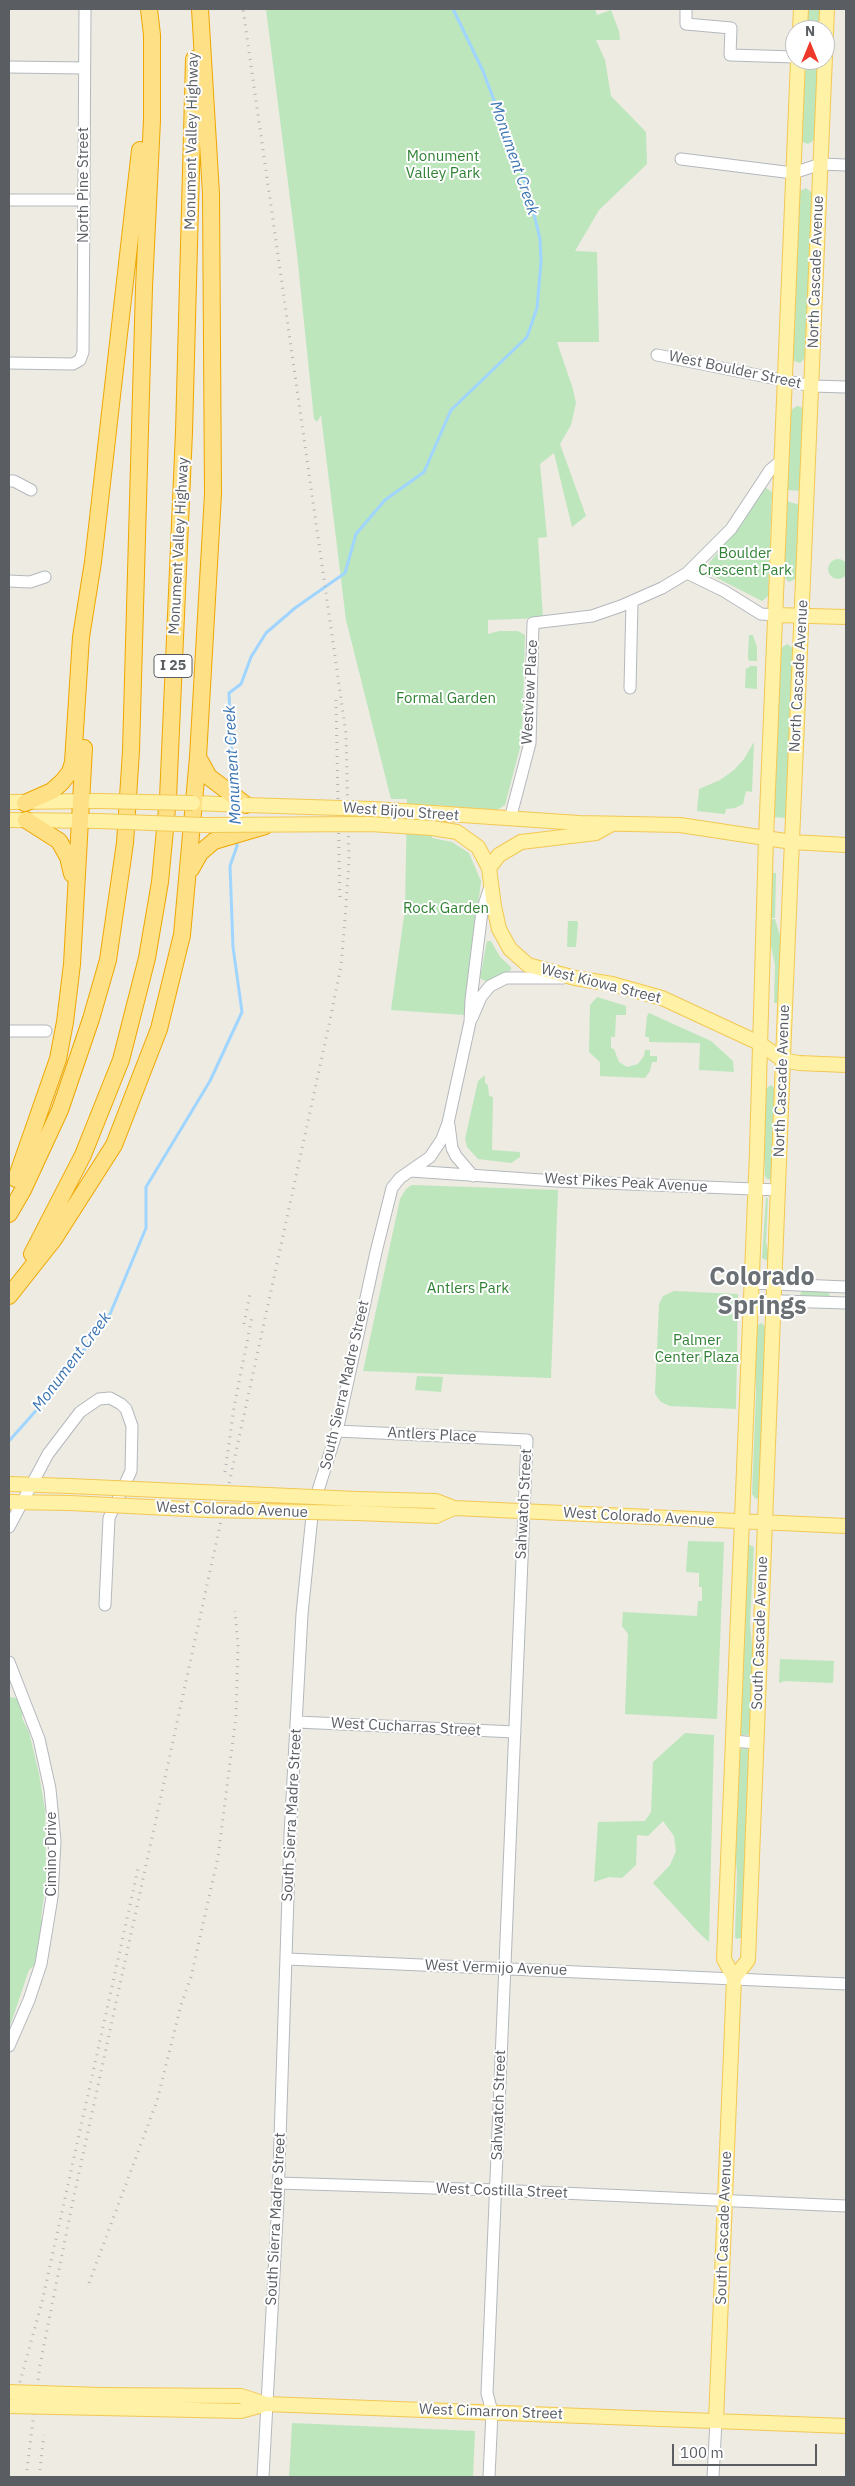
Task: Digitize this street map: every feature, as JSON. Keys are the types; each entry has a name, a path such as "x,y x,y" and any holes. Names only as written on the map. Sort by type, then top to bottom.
{"highway":[{"name":"I 25","path":"9,1214 23,1190 60,1110 92,1019 108,960 125,842 136,623 144,287 152,120 152,36 149,9"},
{"name":"Monument Valley Highway","path":"9,1294 52,1216 83,1154 121,1060 147,958 159,891 168,798 184,432 194,66 193,9"},
{"path":"9,1294 54,1239 114,1145 159,1029 182,935 198,757 213,494 211,194 208,115 200,9"},
{"path":"25,802 52,790 62,782 70,772 73,762 81,637 90,583 135,200 152,36"},
{"path":"9,1195 26,1156 58,1059 70,989 74,891 81,801 90,583"},
{"path":"198,757 209,777 246,805"},
{"path":"26,820 52,835 64,847 72,870 74,891"},
{"path":"188,876 200,854 214,841 272,824"}],"main road":[{"name":"North Cascade Avenue","path":"774,1284 827,9"},
{"name":"North Cascade Avenue","path":"751,1283 766,838 798,70"},
{"path":"776,614 846,617"},
{"name":"West Bijou Street","path":"9,802 99,801 373,809 510,819 680,825 792,842 846,845"},
{"name":"West Bijou Street","path":"9,820 191,824 370,824 432,828"},
{"path":"490,875 499,855 522,842 596,833 613,823"},
{"name":"West Kiowa Street","path":"432,828 457,832 478,847 490,875 499,929 510,949 528,965 575,978 612,984 662,998 759,1043 784,1060"},
{"path":"784,1060 799,1063 846,1065"},
{"name":"South Cascade Avenue","path":"716,2421 734,1978 724,1960 751,1283"},
{"name":"South Cascade Avenue","path":"734,1978 748,1960 774,1284"},
{"name":"West Colorado Avenue","path":"9,1484 357,1506"},
{"name":"West Colorado Avenue","path":"15,1502 207,1510 357,1506 436,1501 454,1508 846,1526"},
{"name":"West Cimarron Street","path":"9,2392 101,2402"},
{"name":"West Cimarron Street","path":"9,2406 241,2396 266,2404 846,2426"}],"street":[{"name":"North Pine Street","path":"9,363 72,364 80,360 83,352 85,9"},
{"path":"686,9 686,24 731,28 730,55 785,57"},
{"path":"9,67 84,68"},
{"path":"681,159 793,173 821,164 846,165"},
{"path":"9,200 84,200"},
{"name":"West Boulder Street","path":"657,354 812,386 846,387"},
{"path":"630,688 632,602 687,573 731,529 770,470 782,461"},
{"path":"9,481 14,481 32,490"},
{"path":"687,573 724,591 761,614 776,614"},
{"path":"9,581 30,582 45,577"},
{"name":"Westview Place","path":"510,819 530,743 533,623 592,616 632,602"},
{"path":"473,1176 456,1156 452,1148 448,1123 470,1022 482,911 490,875"},
{"path":"470,1022 481,998 490,986 506,978 575,978"},
{"path":"9,1031 46,1031"},
{"name":"South Sierra Madre Street","path":"263,2477 278,2183 290,1835 302,1614 313,1506 337,1431 390,1196 396,1183 430,1157 442,1139 448,1123"},
{"name":"West Pikes Peak Avenue","path":"411,1171 473,1176 778,1190"},
{"path":"750,1300 842,1303 843,1287 751,1283"},
{"path":"9,1526 15,1502 32,1485 56,1442 80,1412 94,1400 104,1398 115,1400 126,1408 132,1426 131,1471 109,1518 105,1605"},
{"name":"Antlers Place","path":"337,1431 526,1440"},
{"name":"Sahwatch Street","path":"489,2477 492,2412 488,2392 526,1440"},
{"name":"Cimino Drive","path":"9,1662 39,1739 50,1789 55,1841 52,1896 41,1964 29,2000 9,2046"},
{"name":"West Cucharras Street","path":"297,1722 515,1732"},
{"path":"732,1741 757,1742"},
{"name":"West Vermijo Avenue","path":"287,1959 846,1984"},
{"name":"West Costilla Street","path":"278,2183 496,2190 846,2206"},
{"name":"South Cascade Avenue","path":"713,2477 716,2421"}],"green space":[{"name":"Monument Valley Park","path":"266,9 595,9 597,15 611,10 619,31 620,40 596,40 605,60 611,96 646,132 647,164 599,210 575,251 597,252 599,342 557,342 576,403 571,425 560,444 586,516 572,527 554,453 540,464 547,537 538,538 543,618 488,620 488,634 499,631 518,631 525,635 522,740 505,805 497,810 434,805 432,838 452,842 469,853 481,881 464,1015 391,1010 405,909 407,799 391,799 346,620 321,415 317,422 314,419 297,254"},
{"path":"806,9 820,9 819,20 805,20"},
{"path":"804,70 818,70 815,136 813,141 808,144 803,142 801,137"},
{"path":"806,188 812,193 807,356 800,363 794,361 791,354 798,192"},
{"path":"797,406 801,407 804,412 801,491 787,490 790,411"},
{"name":"Boulder Crescent Park","path":"766,488 772,492 768,596 762,601 711,575 708,567 745,519 762,490"},
{"path":"786,501 800,505 797,578 789,582 783,576"},
{"path":"838,559 845,562 848,569 845,576 838,579 831,576 828,569 831,562"},
{"path":"749,635 753,635 757,647 757,661 749,661"},
{"path":"787,644 793,648 787,818 773,817 780,649"},
{"path":"749,666 757,666 757,689 745,688 746,668 749,668"},
{"path":"754,742 752,792 746,791 743,804 735,808 726,809 725,814 697,811 699,789 720,780 734,770 744,759"},
{"path":"771,873 776,873 775,918 769,918"},
{"path":"769,919 775,919 781,939 779,1003 774,1003 775,965 770,941"},
{"path":"568,921 577,921 578,923 576,947 567,947"},
{"path":"487,941 491,941 500,957 511,967 511,970 487,982 480,978"},
{"path":"597,997 626,1006 626,1015 616,1015 615,1037 611,1037 611,1048 614,1049 619,1062 627,1067 638,1064 644,1056 645,1050 650,1050 650,1056 657,1056 657,1062 652,1062 650,1071 645,1078 600,1076 600,1062 589,1052 590,1005"},
{"path":"649,1013 711,1041 733,1061 734,1072 699,1070 700,1043 649,1042 649,1037 645,1037"},
{"path":"485,1075 489,1096 493,1097 492,1150 520,1152 520,1157 511,1163 478,1159 467,1147 465,1139 478,1081"},
{"path":"771,1085 777,1091 772,1180 767,1179 765,1176 763,1125 764,1090"},
{"name":"Antlers Park","path":"412,1185 558,1190 551,1378 363,1371 400,1199 406,1189"},
{"path":"766,1197 768,1199 766,1242 770,1259 768,1261 762,1258"},
{"path":"802,1290 828,1291 830,1296 828,1298 803,1297 800,1295"},
{"name":"Palmer Center Plaza","path":"674,1291 738,1294 736,1409 670,1406 661,1402 657,1397 655,1393 659,1304 663,1296"},
{"path":"761,1323 767,1328 759,1498 756,1499 752,1494 756,1392 754,1328"},
{"path":"417,1376 443,1377 441,1392 415,1390"},
{"path":"688,1541 724,1542 717,1719 625,1714 628,1634 622,1626 623,1612 697,1616 698,1601 702,1601 702,1587 699,1587 699,1573 686,1572"},
{"path":"748,1544 754,1547 750,1623 754,1668 751,1733 749,1735 741,1735 739,1732"},
{"path":"780,1659 834,1661 833,1683 784,1681 779,1683"},
{"path":"9,1697 17,1698 23,1708 22,1718 29,1732 39,1774 45,1810 46,1879 41,1919 45,1923 36,1964 29,1970 9,2029"},
{"path":"685,1733 714,1735 709,1942 653,1883 670,1865 676,1851 674,1836 663,1821 648,1836 637,1835 636,1865 622,1878 609,1877 594,1882 598,1822 645,1821 651,1812 653,1762"},
{"path":"746,1748 750,1752 743,1937 737,1939 735,1937 737,1873 734,1833 739,1749"},
{"path":"292,2423 475,2431 473,2477 289,2477"}],"waterway":[{"name":"Monument Creek","path":"233,788 229,693 241,684 251,657 266,633 295,608 345,573 356,534 385,500 424,472 451,410 527,337 537,308 541,262 540,239 529,193 483,71 453,9"},
{"name":"Monument Creek","path":"9,1441 57,1387 110,1314 146,1228 146,1187 210,1081 242,1012 233,947 230,866 237,846 236,839"}],"railway":[{"path":"26,2477 40,2365 72,2205 341,966 349,861 346,734 243,9"},
{"path":"336,700 340,903"},
{"path":"244,1324 250,1294"},
{"path":"225,1472 234,1407 252,1317"},
{"path":"89,2283 157,2101 181,2005 191,1977 218,1857 236,1716 238,1645 235,1611"},
{"path":"9,2408 20,2382 42,2302 138,1869"},
{"path":"39,2477 44,2435"}],"district":[{"name":"Colorado Springs","path":"762,1292"}],"park label":[{"name":"Formal Garden","path":"446,699"},
{"name":"Rock Garden","path":"446,909"}]}
